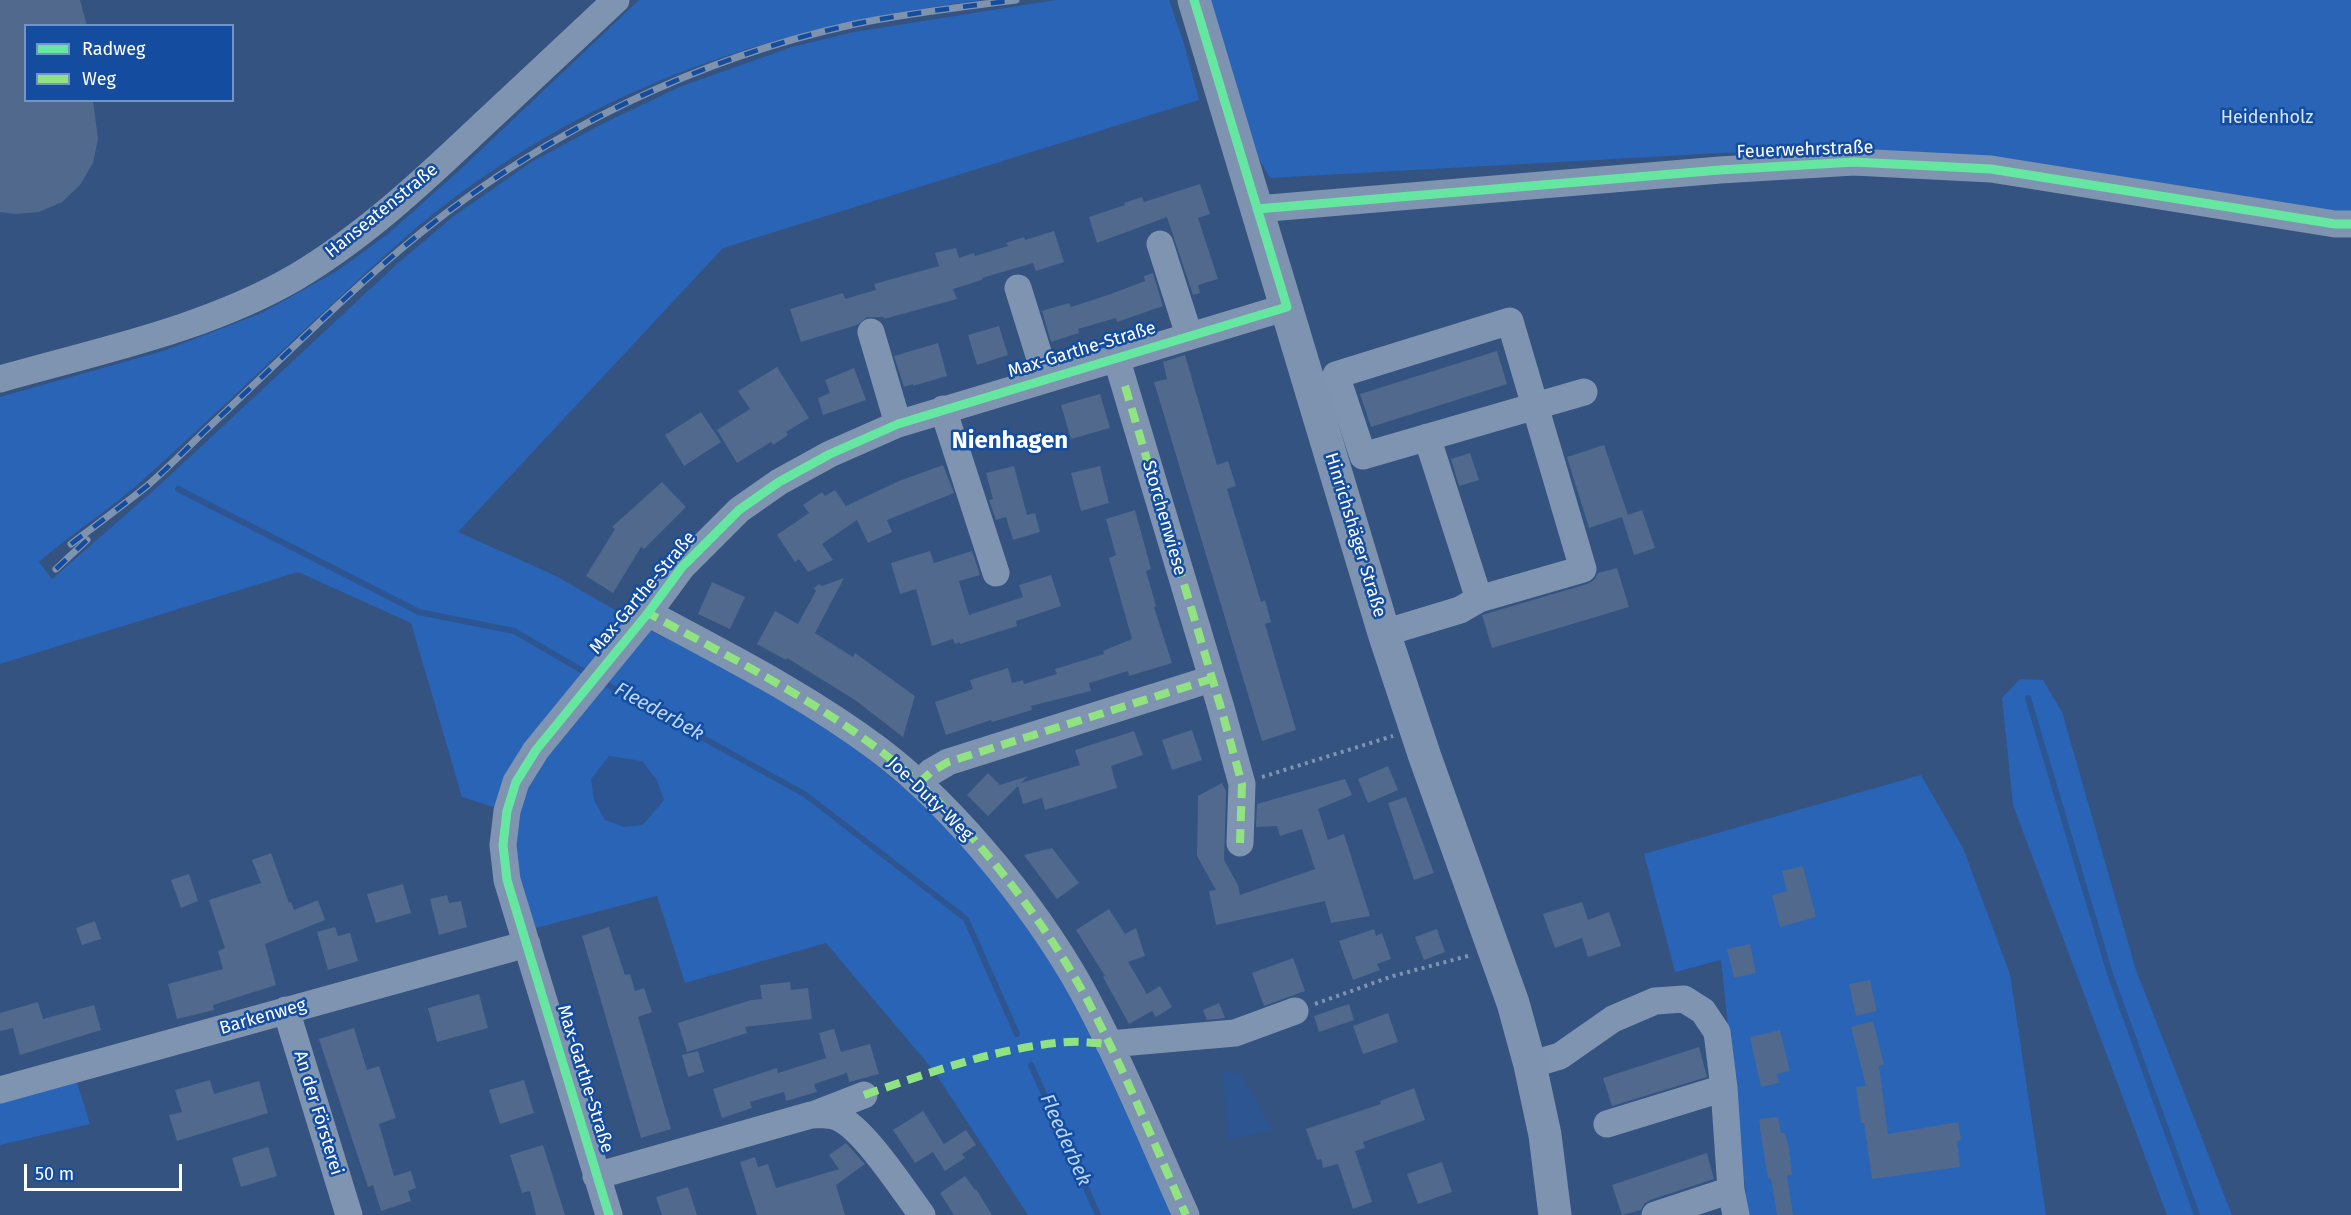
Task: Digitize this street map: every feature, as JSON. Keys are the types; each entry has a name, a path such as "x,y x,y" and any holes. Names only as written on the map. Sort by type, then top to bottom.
{"main road":[{"name":"Hinrichshäger Straße","path":"1194,0 1384,633 1513,1003 1530,1065 1545,1135 1555,1215"}],"street":[{"name":"Hanseatenstraße","path":"0,379 179,327 241,304 296,277 355,237 416,188 616,0"},
{"name":"Feuerwehrstraße","path":"1257,209 1720,170 1854,162 1991,169 2335,224 2351,224"},
{"path":"1160,244 1189,335"},
{"name":"Max-Garthe-Straße","path":"1018,288 1046,378"},
{"name":"Max-Garthe-Straße","path":"609,1215 507,880 503,845 507,811 516,782 536,750 648,613 682,567 739,510 779,482 830,454 898,424 1287,307"},
{"path":"1384,633 1460,610 1479,599 1583,569 1535,405 1510,321 1336,375 1363,456 1535,405 1584,392"},
{"path":"871,332 898,424"},
{"name":"Storchenwiese","path":"1116,357 1242,784 1240,843"},
{"path":"943,409 996,573"},
{"path":"1427,437 1479,599"},
{"name":"Joe-Duty-Weg","path":"648,613 769,677 878,749 919,783 973,840 1022,898 1071,971 1109,1044 1186,1215"},
{"path":"919,783 931,771 948,762 1211,679"},
{"name":"Barkenweg","path":"0,1090 527,944"},
{"path":"1530,1065 1560,1056 1613,1019 1655,1001 1684,999 1703,1011 1718,1032 1733,1202 1655,1215"},
{"name":"An der Försterei","path":"286,1010 350,1215"},
{"path":"1109,1044 1234,1033 1295,1011"},
{"path":"1607,1124 1724,1088"},
{"path":"596,1176 811,1115 864,1095"},
{"path":"811,1115 828,1114 839,1117 850,1125 862,1136 922,1215"}],"path":[{"path":"1242,784 1416,729"},
{"path":"1295,1011 1393,976 1494,948"}],"green space":[{"path":"639,0 982,0 837,25 768,43 702,64 637,91 573,122 511,158 450,201 418,227 145,478 39,562 52,579 162,483 397,264 454,216 533,161 608,121 682,86 792,47 854,32 1056,0 1169,0 1199,100 723,248 458,532 556,576 657,634 723,666 849,742 955,831 1061,972 1180,1215 1028,1215 934,1071 826,943 685,983 657,896 528,930 509,856 512,813 462,797 411,623 298,572 0,664 0,397 163,351 262,313 337,271 388,234 462,168"},
{"name":"Heidenholz","path":"1210,0 2351,0 2351,216 1857,150 1722,153 1270,178 1258,157"},
{"path":"2020,679 2043,680 2062,712 2136,970 2232,1215 2167,1215 2013,805 2002,698"},
{"path":"1921,775 1963,848 2010,974 2046,1215 1748,1215 1721,960 1675,972 1644,854"},
{"path":"76,1080 90,1124 0,1145 0,1100"}],"shaded area":[{"path":"609,756 642,761 657,780 664,800 643,825 624,827 605,820 594,800 591,779"},
{"path":"1222,1070 1241,1074 1273,1131 1228,1139"}],"building":[{"path":"0,0 80,0 86,24 24,24 24,102 93,102 98,139 93,163 80,185 62,202 39,212 15,214 0,212"},
{"path":"1200,184 1210,214 1198,218 1218,279 1198,285 1200,293 1193,295 1167,217 1097,243 1089,217 1142,197 1144,202"},
{"path":"1054,231 1064,262 1036,271 1033,263 982,278 982,280 953,289 957,299 884,319 884,317 867,317 857,325 801,342 790,309 843,293 845,299 876,290 874,284 939,266 935,253 956,248 959,258 974,253 975,256 1008,246 1006,243 1024,237 1025,240"},
{"path":"1153,273 1163,306 1117,322 1116,318 1078,329 1079,333 1051,342 1042,311 1069,303 1071,307 1108,295 1145,281 1144,276"},
{"path":"999,326 1008,355 977,365 968,335"},
{"path":"938,343 947,376 904,387 894,356"},
{"path":"1497,351 1507,384 1371,427 1360,394"},
{"path":"1185,355 1217,465 1228,461 1236,486 1227,489 1261,602 1265,600 1271,622 1265,624 1296,730 1262,741 1154,382 1167,379 1163,362"},
{"path":"777,367 809,418 786,432 788,435 773,445 771,442 737,463 717,430 750,409 738,391"},
{"path":"854,368 866,400 823,415 818,398 830,393 825,380"},
{"path":"1100,394 1110,428 1071,439 1061,405"},
{"path":"701,412 721,442 684,466 665,435"},
{"path":"1604,445 1628,515 1589,528 1567,457"},
{"path":"1470,453 1479,480 1459,486 1451,459"},
{"path":"943,465 954,493 887,520 892,532 868,543 857,520 822,544 833,560 808,572 799,559 795,562 777,535 809,513 803,505 822,492 825,496 835,490 846,506 899,481"},
{"path":"1014,466 1027,515 1035,513 1040,532 1013,540 1006,517 996,520 989,500 993,499 986,473"},
{"path":"1100,466 1109,503 1081,511 1071,473"},
{"path":"662,482 686,507 644,549 641,547 613,593 586,576 615,529 612,527"},
{"path":"1135,510 1151,569 1146,571 1156,606 1154,607 1172,663 1129,676 1128,671 1089,683 1091,691 1031,706 1032,710 992,722 991,720 946,735 935,702 973,689 970,680 1008,668 1012,683 1023,680 1024,684 1057,674 1055,669 1104,654 1103,651 1132,639 1109,558 1116,555 1106,519"},
{"path":"1642,510 1655,548 1634,555 1622,517"},
{"path":"930,551 934,563 972,551 980,575 959,581 969,615 1023,597 1019,585 1051,575 1061,606 1016,621 1017,626 960,644 960,642 955,644 953,639 932,646 916,589 900,594 891,563"},
{"path":"1617,568 1629,607 1492,648 1482,615 1587,584 1594,580 1598,573"},
{"path":"844,578 815,633 853,657 855,653 915,696 903,737 855,700 787,658 786,660 757,644 775,611 798,624 816,591 814,588 819,584 822,586"},
{"path":"712,582 745,597 730,629 698,614"},
{"path":"1192,730 1202,760 1172,770 1162,740"},
{"path":"1134,731 1143,755 1111,766 1117,788 1045,810 1042,798 1023,804 1018,786 988,816 967,795 988,773 1000,785 1028,776 1021,783 1080,765 1075,750"},
{"path":"1388,766 1398,790 1368,803 1358,779"},
{"path":"1345,779 1352,795 1318,809 1328,840 1344,834 1370,916 1331,923 1325,901 1216,925 1209,891 1216,890 1197,856 1198,796 1222,783 1226,791 1224,860 1238,885 1240,895 1315,869 1302,829 1280,836 1277,826 1256,827 1257,804"},
{"path":"1406,797 1434,873 1414,880 1388,803"},
{"path":"1052,848 1079,883 1057,899 1024,855"},
{"path":"271,853 289,903 291,902 294,910 318,900 325,920 265,944 276,985 213,1005 214,1010 177,1019 168,984 223,969 218,951 225,948 209,900 261,883 252,860"},
{"path":"1803,866 1816,917 1780,927 1772,895 1787,891 1782,871"},
{"path":"189,874 198,901 181,908 171,880"},
{"path":"403,884 411,913 376,923 367,894"},
{"path":"447,895 449,903 461,901 467,927 439,935 430,899"},
{"path":"1582,902 1588,920 1609,912 1621,946 1588,957 1582,938 1555,948 1543,914"},
{"path":"1109,909 1125,934 1136,928 1145,956 1128,962 1147,994 1160,986 1172,1007 1156,1017 1152,1011 1129,1024 1103,977 1105,976 1076,930"},
{"path":"95,921 101,939 82,945 76,928"},
{"path":"335,927 338,936 350,933 358,961 328,970 317,932"},
{"path":"609,927 625,975 630,974 635,991 644,988 652,1012 638,1017 671,1129 641,1138 582,936"},
{"path":"1374,929 1376,936 1382,933 1391,959 1377,964 1380,970 1353,980 1339,941"},
{"path":"1437,929 1445,952 1424,960 1415,937"},
{"path":"1750,944 1756,973 1734,978 1727,949"},
{"path":"1293,958 1305,991 1264,1006 1252,973"},
{"path":"1870,980 1877,1011 1856,1016 1849,984"},
{"path":"790,982 791,990 808,988 812,1019 745,1027 747,1033 687,1052 678,1023 751,1000 762,999 760,985"},
{"path":"479,994 488,1028 437,1042 428,1008"},
{"path":"38,1002 43,1019 94,1005 101,1030 20,1055 13,1028 0,1031 0,1013"},
{"path":"1219,1003 1225,1018 1207,1020 1203,1010"},
{"path":"1349,1004 1354,1020 1319,1032 1314,1016"},
{"path":"1388,1013 1398,1042 1363,1054 1353,1026"},
{"path":"1873,1021 1884,1065 1879,1066 1888,1134 1958,1122 1961,1140 1957,1141 1960,1167 1872,1179 1856,1087 1866,1086 1851,1027"},
{"path":"354,1028 367,1070 379,1066 396,1118 379,1124 394,1176 411,1171 416,1188 408,1191 411,1201 381,1211 373,1185 368,1187 319,1039"},
{"path":"834,1029 841,1052 870,1044 879,1074 849,1082 847,1073 814,1084 817,1092 786,1101 784,1092 750,1102 752,1108 722,1118 713,1089 777,1068 778,1073 826,1058 819,1033"},
{"path":"1780,1030 1790,1071 1777,1074 1779,1083 1761,1087 1750,1037"},
{"path":"1699,1047 1707,1077 1612,1106 1603,1078"},
{"path":"698,1051 704,1072 688,1077 682,1055"},
{"path":"210,1080 214,1094 259,1081 268,1113 177,1141 169,1115 182,1112 175,1090"},
{"path":"524,1080 534,1113 500,1124 489,1090"},
{"path":"1414,1088 1425,1120 1363,1142 1365,1148 1355,1151 1372,1202 1353,1209 1338,1164 1323,1168 1321,1159 1317,1160 1306,1129 1381,1104 1380,1101"},
{"path":"923,1111 944,1144 966,1130 976,1145 962,1154 965,1158 945,1171 933,1152 915,1163 893,1130"},
{"path":"1778,1117 1781,1133 1785,1133 1789,1149 1792,1175 1787,1176 1793,1215 1777,1215 1761,1136 1759,1119"},
{"path":"846,1143 865,1164 836,1185 845,1215 757,1215 740,1162 755,1157 758,1167 768,1164 776,1188 839,1169 829,1155"},
{"path":"543,1145 565,1215 536,1215 530,1191 522,1193 510,1155"},
{"path":"268,1147 277,1176 241,1187 232,1158"},
{"path":"1707,1153 1714,1179 1650,1200 1641,1210 1622,1215 1612,1185"},
{"path":"1442,1162 1452,1192 1418,1204 1407,1174"},
{"path":"965,1176 992,1215 954,1215 940,1193"},
{"path":"688,1187 697,1215 662,1215 656,1197"}],"waterway":[{"name":"Fleederbek","path":"178,489 419,612 514,631 590,675"},
{"name":"Fleederbek","path":"602,682 806,795 966,919 1017,1034"},
{"path":"2028,698 2110,974 2197,1215"},
{"name":"Fleederbek","path":"1031,1065 1098,1215"}],"railway":[{"path":"71,544 155,479 341,302 395,254 471,195 574,130 627,102 739,56 855,24 936,10 1016,0"},
{"path":"56,569 87,540"}],"marked path":[{"path":"1125,386 1242,784 1240,843"},
{"path":"645,616 648,613 736,660 851,729 909,774 969,834 1025,903 1073,974 1117,1060 1186,1215"},
{"path":"919,783 931,772 948,762 1211,679"},
{"path":"864,1095 964,1062 1016,1049 1068,1042 1109,1044"}],"cycle path":[{"path":"609,1215 507,880 503,845 507,811 516,782 536,750 648,613 682,567 739,510 779,482 830,454 898,424 1287,307 1194,0"},
{"path":"1257,209 1720,170 1854,162 1991,169 2335,224 2351,224"}],"district":[{"name":"Nienhagen","path":"1010,441"}]}
